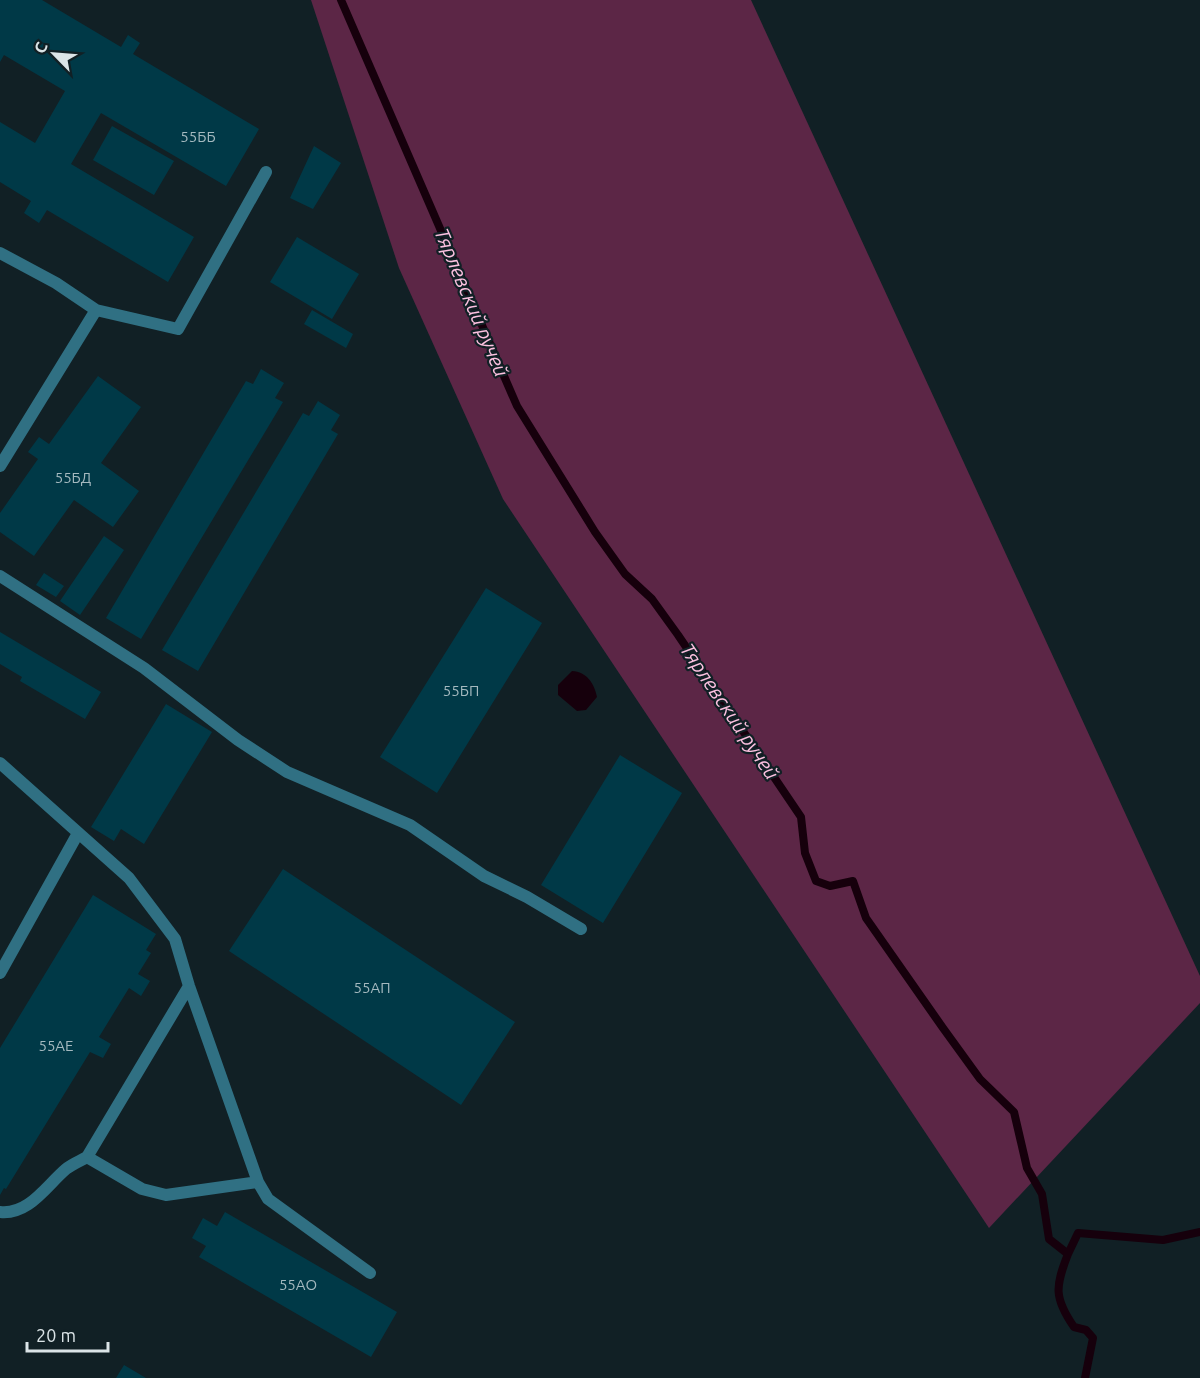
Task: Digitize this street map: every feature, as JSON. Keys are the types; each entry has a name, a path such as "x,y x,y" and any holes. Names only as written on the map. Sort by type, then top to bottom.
{"lane":[{"path":"0,253 56,283 96,310 178,329 266,172"},
{"path":"0,465 96,310"},
{"path":"0,576 144,668 238,740 287,772 410,825 484,876 527,897 580,929"},
{"path":"0,763 77,835 129,878 176,939 189,986 258,1182 268,1199 370,1273"},
{"path":"0,973 77,835"},
{"path":"0,1212 12,1214 28,1205 68,1167 87,1157 189,986"},
{"path":"87,1157 142,1190 166,1195 258,1182"}],"shaded area":[{"path":"311,0 751,0 1200,976 1200,1003 989,1228 503,499 399,268"},
{"path":"572,671 586,676 596,692 597,697 586,710 577,711 558,695 558,685"}],"building":[{"path":"0,0 42,0 121,47 128,35 140,43 133,54 259,129 226,186 101,113 71,164 194,237 168,282 47,210 39,223 24,213 31,201 0,182 0,122 35,143 65,91 4,55 0,62"},
{"path":"112,126 174,161 154,195 93,160"},
{"path":"314,146 341,163 313,209 290,198"},
{"path":"297,237 359,274 332,319 270,282"},
{"path":"312,310 353,334 346,348 304,324"},
{"path":"261,369 284,383 275,398 283,402 141,639 106,618 246,381 253,384"},
{"path":"98,376 141,407 101,463 139,491 113,527 74,500 34,556 0,532 0,513 38,459 28,452 39,437 49,444"},
{"path":"318,401 340,415 331,430 338,434 198,671 162,650 303,413 309,416"},
{"path":"104,536 124,550 80,615 60,601"},
{"path":"44,573 64,586 56,597 36,585"},
{"path":"486,588 542,623 437,793 380,757"},
{"path":"0,632 101,692 85,719 20,681 22,677 0,664"},
{"path":"166,704 212,732 144,844 121,829 114,841 91,827"},
{"path":"620,755 682,793 603,923 541,885"},
{"path":"283,869 515,1022 461,1105 229,951"},
{"path":"93,895 156,934 146,950 151,953 138,974 150,981 141,996 129,988 99,1037 111,1044 103,1058 90,1052 6,1189 4,1188 0,1195 0,1048"},
{"path":"225,1212 397,1312 371,1357 199,1257 206,1246 192,1238 203,1218 217,1226"},
{"path":"124,1365 146,1378 116,1378"}],"waterway":[{"name":"Тярлевский ручей","path":"341,0 517,406 595,532 625,574 652,599 801,817 805,853 816,881 830,886 853,881 866,918 980,1079 1014,1112 1027,1168 1042,1194 1049,1239 1068,1254 1059,1284 1060,1300 1074,1327 1086,1330 1093,1338 1085,1378"},
{"path":"1068,1254 1078,1233 1163,1240 1200,1232"}]}
